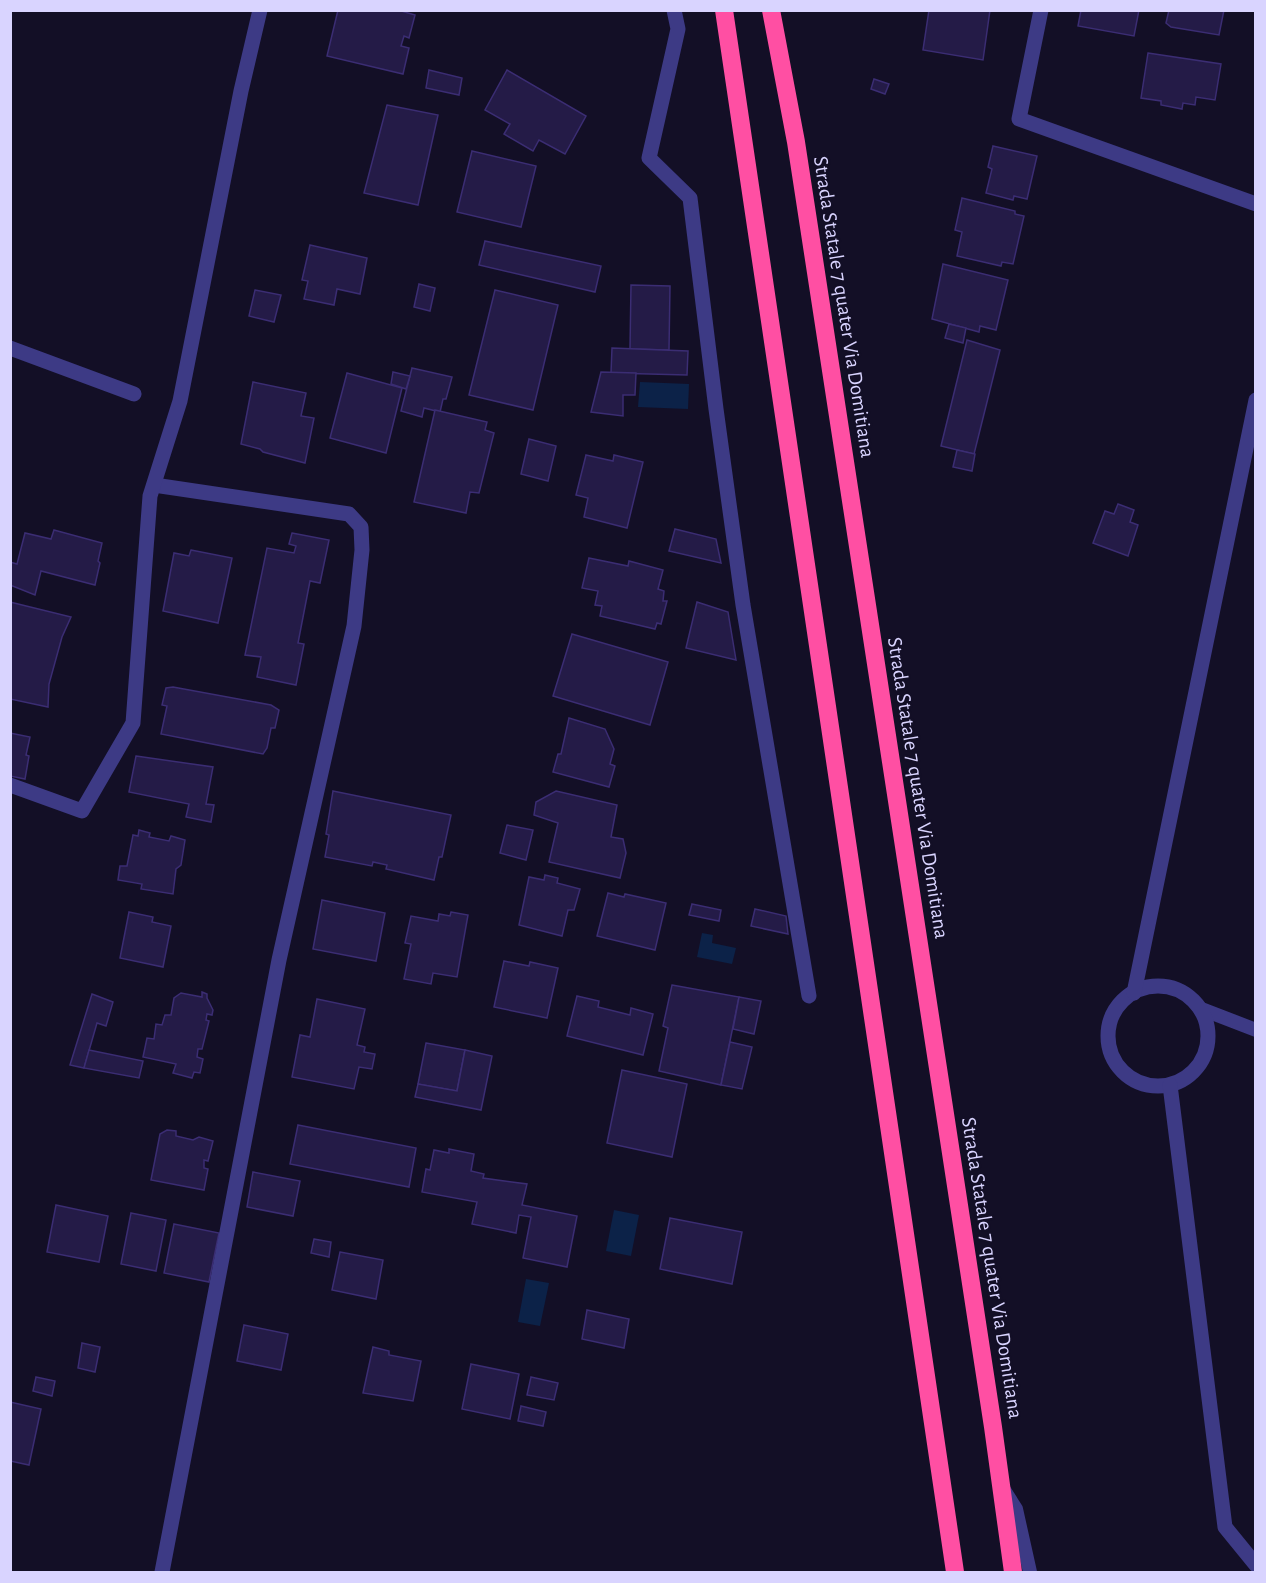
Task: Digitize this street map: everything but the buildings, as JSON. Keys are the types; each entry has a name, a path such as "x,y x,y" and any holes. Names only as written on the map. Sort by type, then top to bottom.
{"highway":[{"path":"724,10 955,1572"},
{"name":"Strada Statale 7 quater Via Domitiana","path":"771,10 799,165 1013,1572"}],"street":[{"path":"10,785 82,811 133,723 150,496 180,401 241,91 260,10"},
{"path":"674,10 678,29 650,158 690,198 743,605 808,996"},
{"path":"1041,10 1019,119 1256,204"},
{"path":"10,348 134,394"},
{"path":"1134,993 1256,400"},
{"path":"154,485 349,514 360,527 362,550 354,626 279,960 162,1572"},
{"path":"1162,986 1188,997 1198,1008 1206,1022 1208,1038 1205,1053 1197,1068 1185,1078 1170,1085 1147,1085 1125,1075 1115,1062 1108,1047 1108,1031 1112,1016 1121,1002 1147,987 1162,986"},
{"path":"1170,1085 1225,1527 1256,1565"}],"lane":[{"path":"1198,1008 1256,1030"},
{"path":"1001,1485 1017,1509 1030,1572"}],"water":[{"path":"640,382 689,384 688,409 638,407"},
{"path":"702,933 713,935 712,943 736,948 732,964 697,957"},
{"path":"614,1210 639,1215 631,1256 606,1251"},
{"path":"526,1279 549,1283 540,1326 518,1322"}]}
